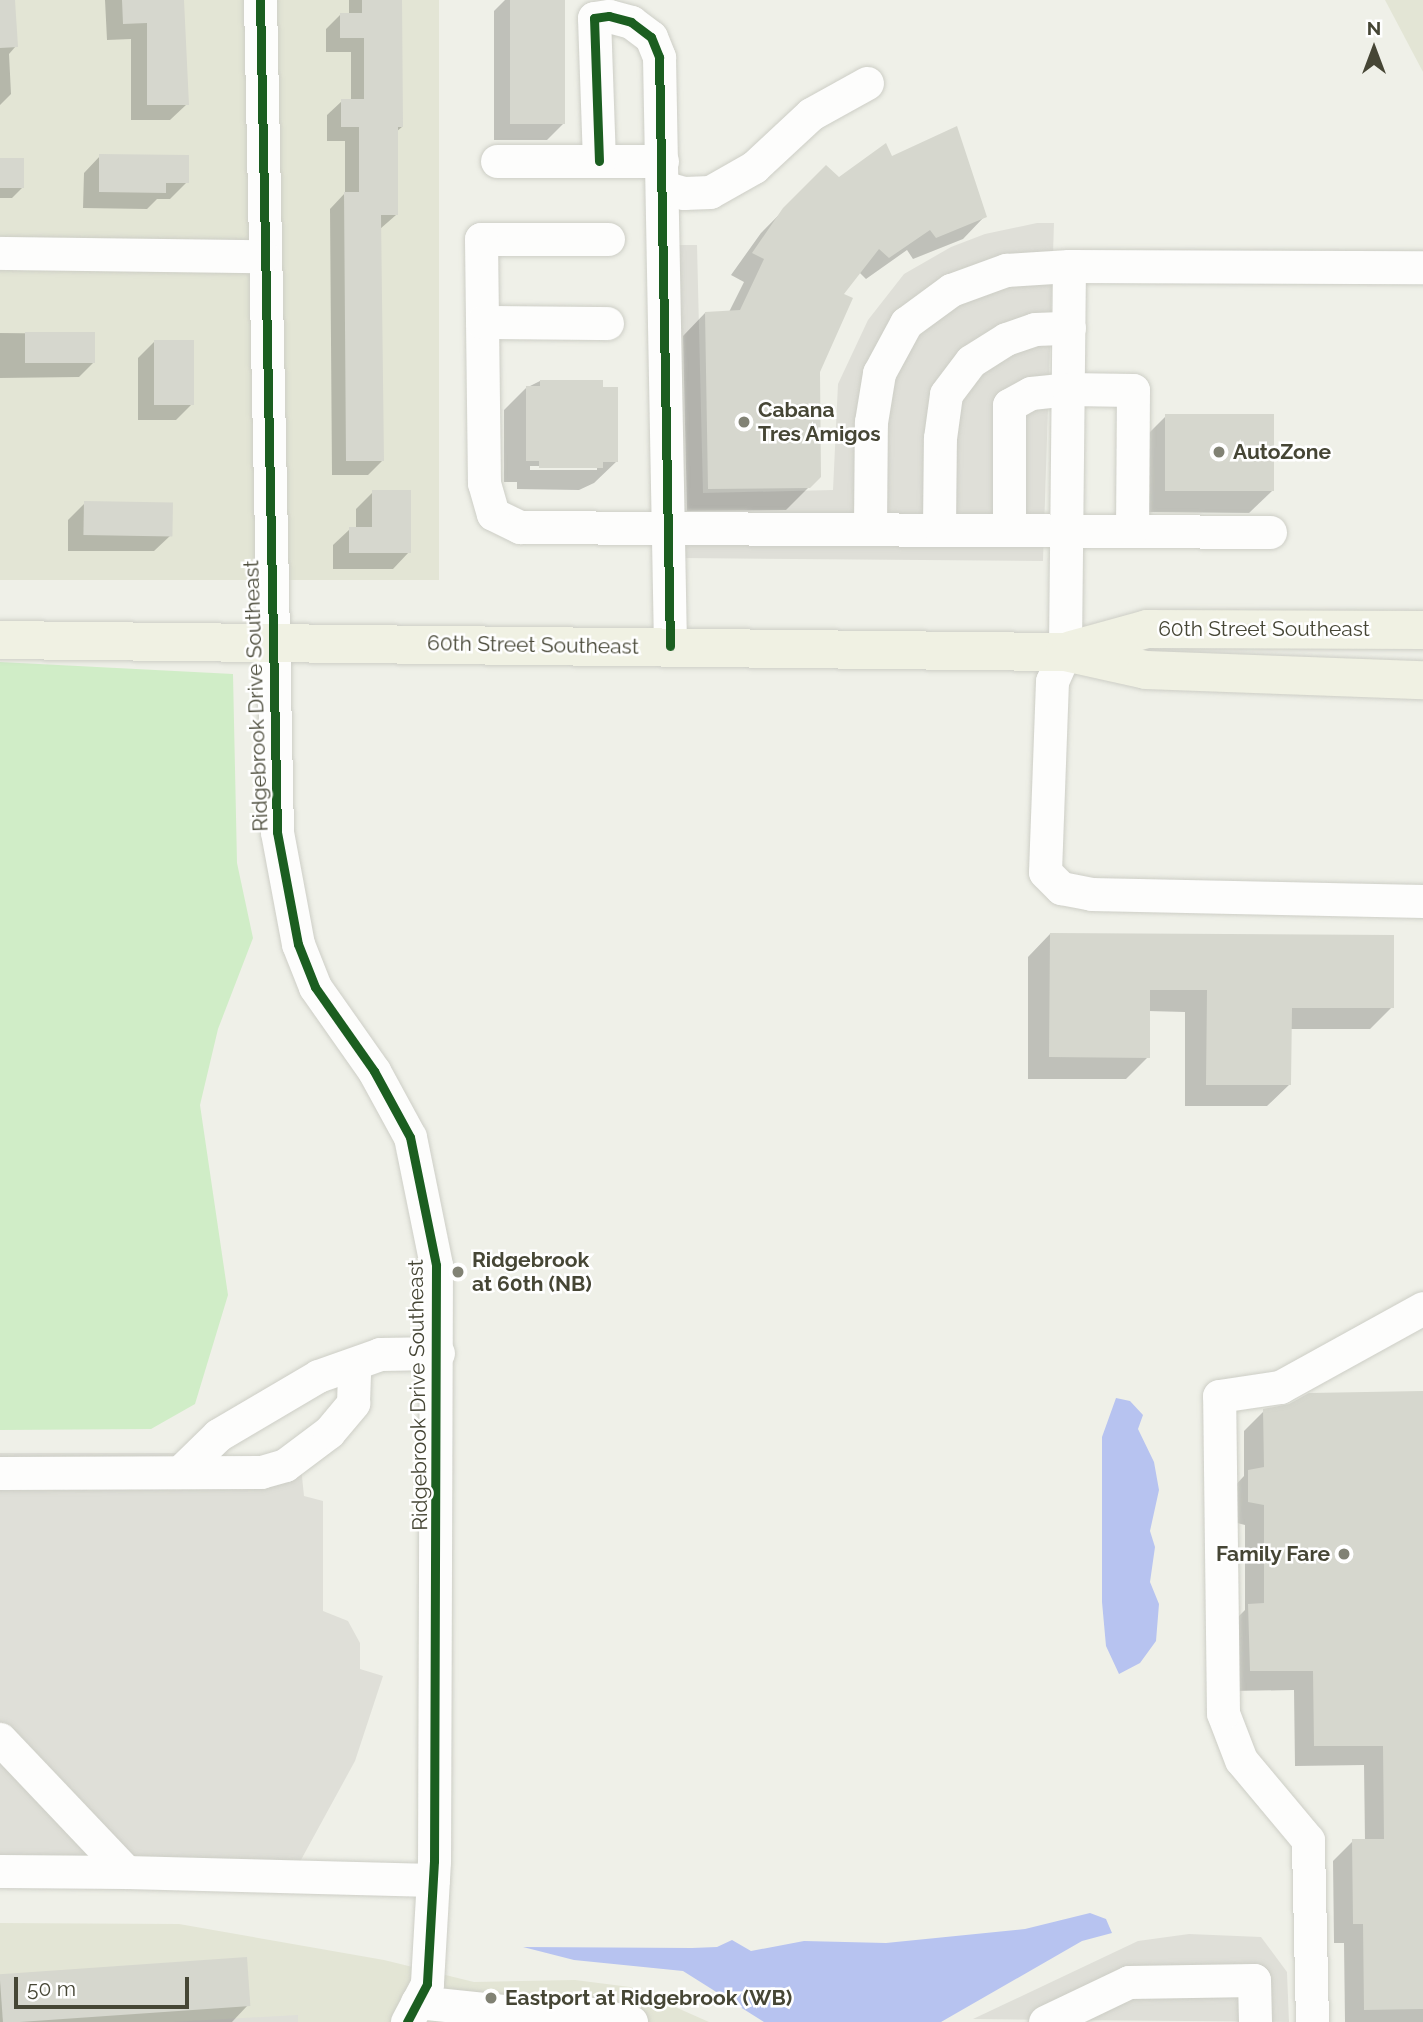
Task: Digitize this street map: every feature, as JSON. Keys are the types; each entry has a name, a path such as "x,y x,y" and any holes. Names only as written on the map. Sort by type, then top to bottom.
{"main road":[{"name":"60th Street Southeast","path":"1065,652 1147,629 1423,630"},
{"name":"60th Street Southeast","path":"0,640 1065,652 1146,670 1423,680"}],"street":[{"name":"Ridgebrook Drive Southeast","path":"260,0 263,256 277,832 298,944 315,988 374,1071 410,1137 436,1265 438,1353 433,1880 427,1984 412,2012"},
{"path":"599,161 594,18 610,16 631,22 651,37 659,57 670,646"},
{"path":"496,161 599,161 663,174 684,193 710,192 754,167 811,114 867,83"},
{"path":"608,239 481,239 484,483 493,514 520,527 1009,527 1270,532"},
{"path":"0,253 263,256"},
{"path":"870,527 871,422 879,373 906,323 951,290 995,274 1069,266 1423,267"},
{"path":"1069,266 1065,652 1052,681 1045,872 1061,888 1091,894 1423,901"},
{"path":"482,322 607,323"},
{"path":"939,527 940,438 946,394 971,361 1006,339 1035,329 1069,328"},
{"path":"1009,527 1009,405 1031,393 1068,389 1133,390 1132,529"},
{"path":"1312,2022 1308,1840 1241,1760 1223,1713 1219,1396 1280,1387 1423,1308"},
{"path":"180,1472 218,1435 318,1376 354,1366 380,1354 438,1353"},
{"path":"0,1474 261,1472 285,1465 329,1432 353,1403 354,1366"},
{"path":"0,1739 126,1872"},
{"path":"0,1871 433,1880"},
{"path":"1045,2022 1129,1982 1254,1980 1255,2022"},
{"path":"412,2012 586,2013 631,2022"}],"shaded area":[{"path":"0,0 439,0 439,580 0,580"},
{"path":"1385,0 1423,0 1423,72"},
{"path":"1037,223 1054,223 1043,561 682,558 675,245 697,245 703,493 833,490 838,384 868,320 904,274 951,247 985,234"},
{"path":"0,1453 173,1453 301,1467 304,1496 323,1501 323,1611 348,1621 360,1643 360,1669 383,1676 355,1761 284,1891 0,1888"},
{"path":"0,1923 179,1924 384,1960 474,1982 575,1980 630,1987 709,2022 0,2022"},
{"path":"1189,1934 1261,1937 1287,1972 1289,2022 973,2019 1138,1941"},
{"path":"298,2015 298,2022 171,2022"}],"green space":[{"path":"0,662 233,674 237,863 253,938 218,1029 200,1105 228,1295 195,1404 151,1429 0,1430"}],"water":[{"path":"1116,1398 1130,1401 1143,1415 1138,1429 1154,1462 1159,1490 1150,1531 1155,1547 1150,1582 1159,1604 1156,1641 1140,1663 1119,1674 1106,1646 1102,1602 1102,1437"},
{"path":"1090,1913 1106,1919 1112,1933 1082,1941 941,2022 764,2022 683,1971 574,1960 523,1947 692,1948 717,1947 732,1940 751,1951 804,1941 886,1943 1025,1929"}],"building":[{"path":"0,0 15,0 18,47 0,48"},
{"path":"122,0 184,0 189,105 147,105 147,23 123,24"},
{"path":"362,0 402,0 403,127 398,127 398,215 381,215 384,461 346,461 344,192 359,192 359,127 341,127 341,99 364,99 364,38 340,38 340,13 362,13"},
{"path":"510,0 565,0 565,124 510,124"},
{"path":"957,126 987,217 936,238 930,230 889,258 879,249 844,294 853,298 820,372 821,477 810,488 708,489 705,312 740,310 764,259 752,253 783,208 826,165 839,177 886,143 892,156"},
{"path":"99,154 189,155 189,183 166,183 166,193 99,192"},
{"path":"0,158 24,158 24,188 0,188"},
{"path":"25,332 95,332 95,363 25,363"},
{"path":"154,340 194,340 194,405 154,405"},
{"path":"540,380 603,380 603,387 618,387 618,462 603,462 603,468 539,468 539,461 526,461 526,386 540,386"},
{"name":"AutoZone","path":"1165,414 1274,414 1274,491 1165,491"},
{"path":"372,490 411,490 411,553 349,553 349,527 372,527"},
{"path":"84,501 173,503 172,537 83,535"},
{"path":"1050,933 1394,935 1394,1008 1292,1008 1291,1085 1206,1085 1207,990 1150,990 1150,1058 1049,1057"},
{"name":"Family Fare","path":"1423,1391 1423,2009 1364,2010 1363,1924 1353,1924 1352,1839 1384,1839 1383,1746 1314,1746 1313,1671 1250,1671 1248,1604 1264,1603 1264,1505 1248,1502 1248,1470 1264,1467 1263,1409 1289,1404 1309,1393"},
{"path":"247,1957 250,2006 3,2022 0,1974"}],"cycle path":[{"path":"260,0 277,832 298,944 315,987 374,1071 410,1137 436,1265 434,1861 427,1984 407,2022"},
{"path":"599,161 594,18 609,16 631,22 651,37 659,57 670,646"}],"place":[{"name":"Cabana Tres Amigos","path":"744,422"},
{"name":"AutoZone","path":"1219,452"},
{"name":"Ridgebrook at 60th (NB)","path":"458,1272"},
{"name":"Family Fare","path":"1344,1554"},
{"name":"Eastport at Ridgebrook (WB)","path":"491,1998"}]}
